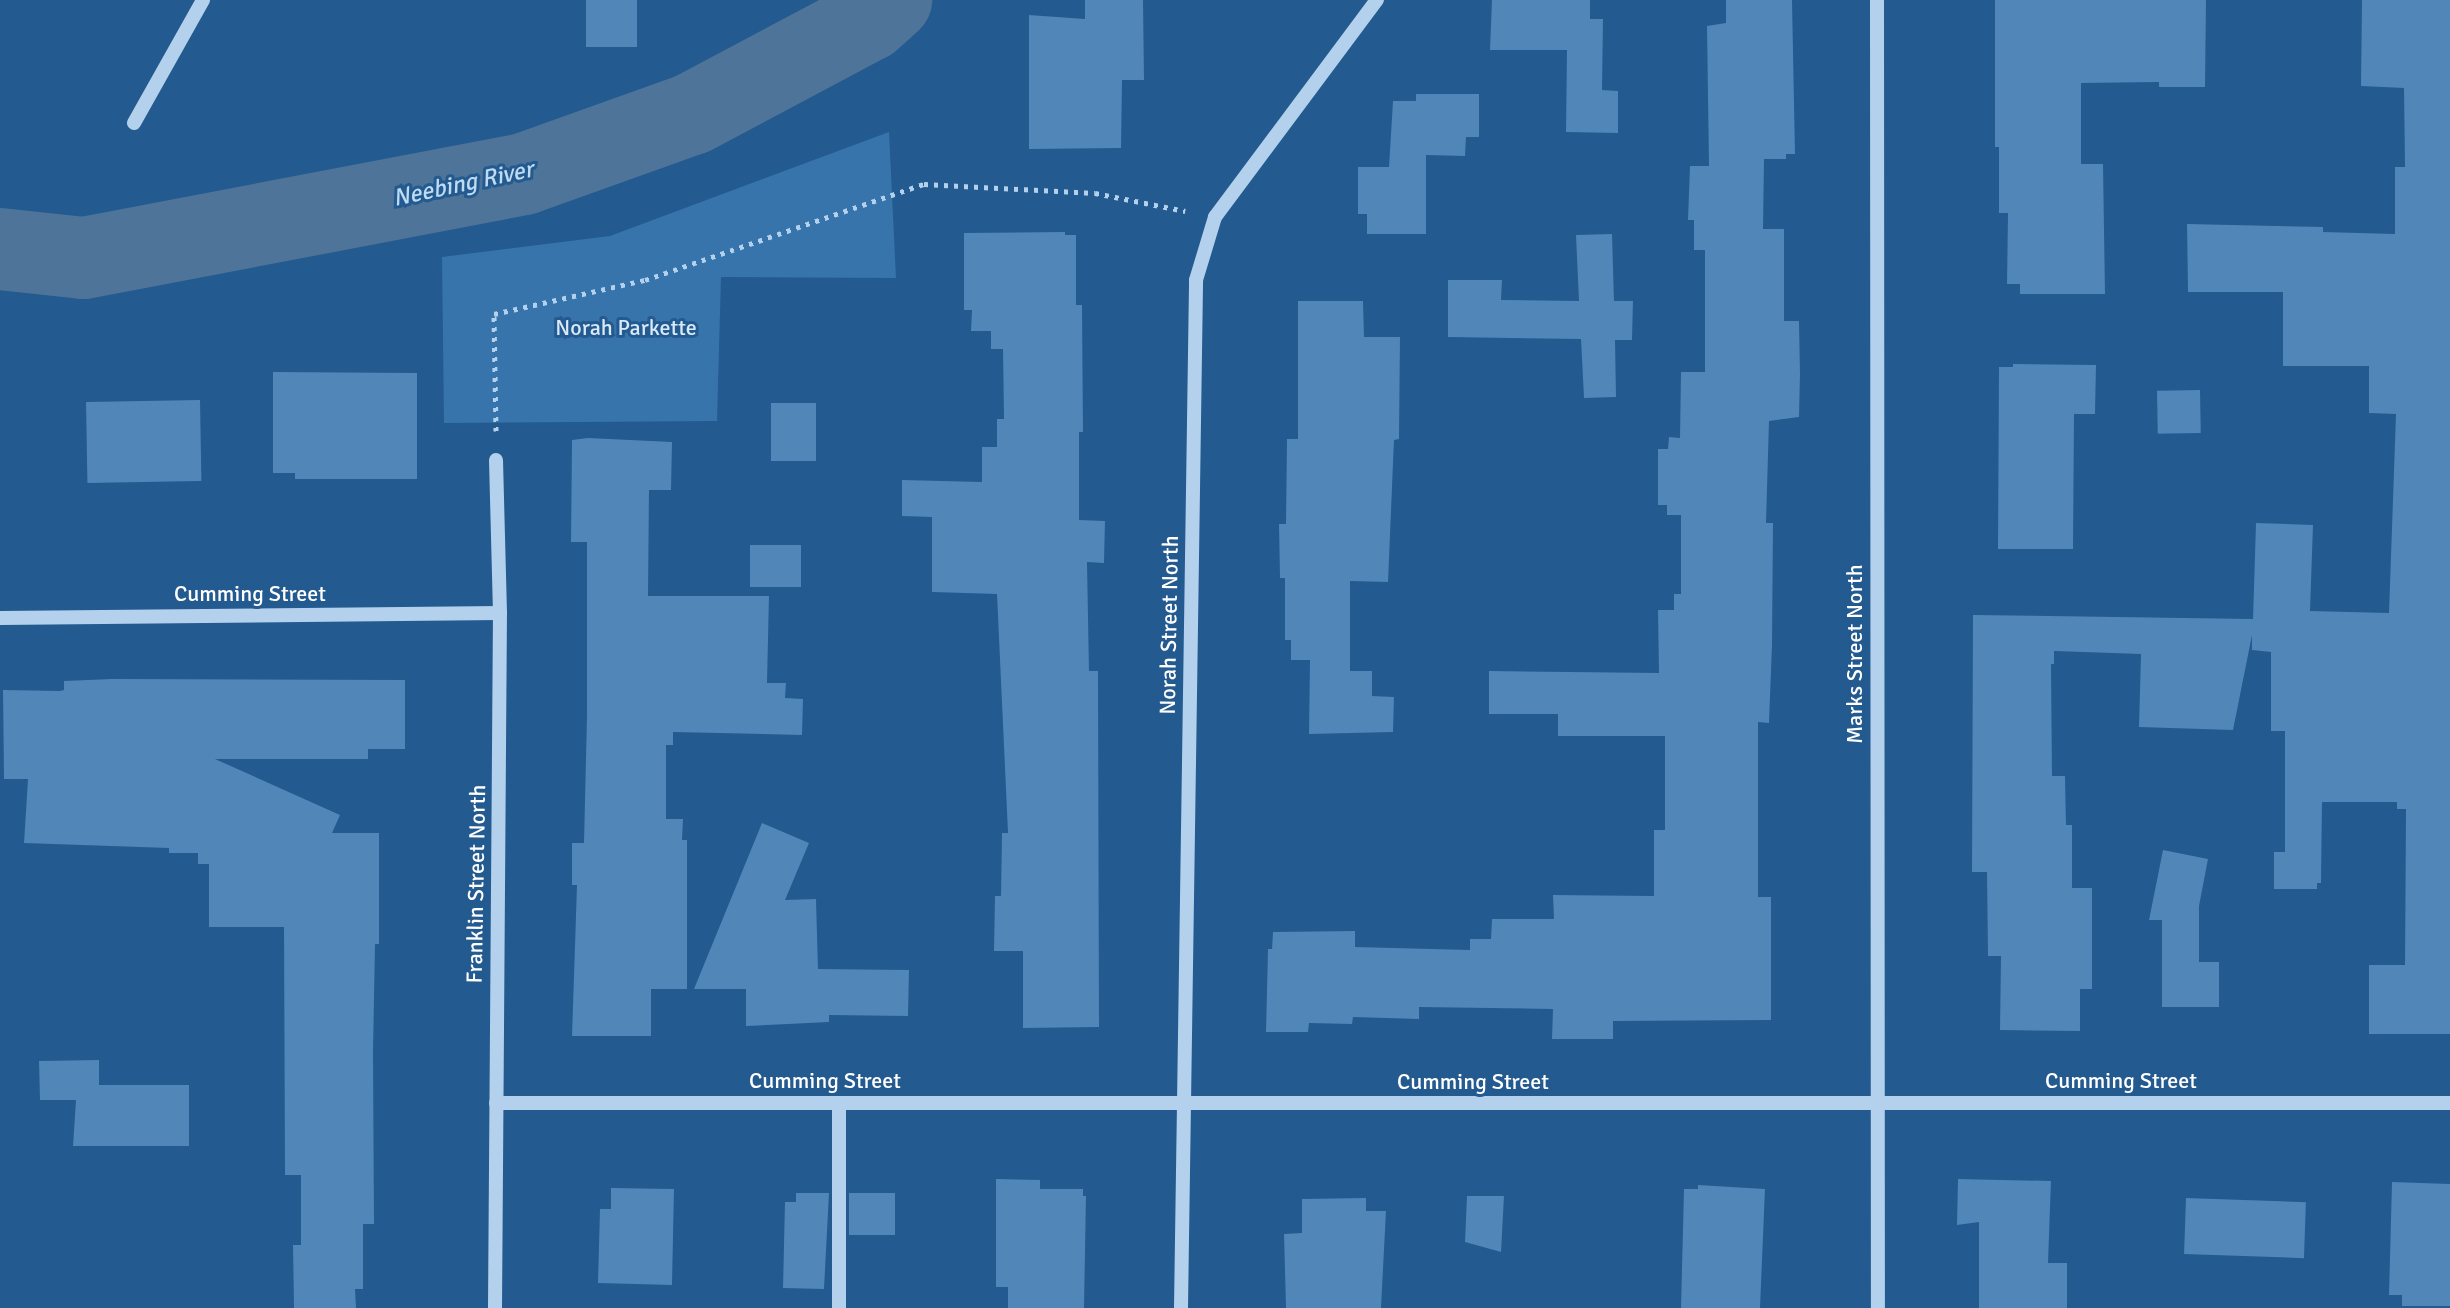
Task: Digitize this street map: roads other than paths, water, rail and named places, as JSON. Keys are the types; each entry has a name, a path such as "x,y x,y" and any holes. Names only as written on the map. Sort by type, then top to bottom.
{"street":[{"path":"134,123 203,0"},
{"name":"Norah Street North","path":"1181,1308 1196,280 1215,217 1377,0"},
{"name":"Marks Street North","path":"1877,0 1878,1308"},
{"name":"Franklin Street North","path":"495,1308 500,613 496,460"},
{"name":"Cumming Street","path":"0,618 500,613"},
{"name":"Cumming Street","path":"496,1103 2450,1103"},
{"path":"839,1103 839,1308"}],"waterway":[{"name":"Neebing River","path":"0,249 84,258 524,174 692,114 869,20 891,0"}],"park label":[{"name":"Norah Parkette","path":"626,328"}]}
